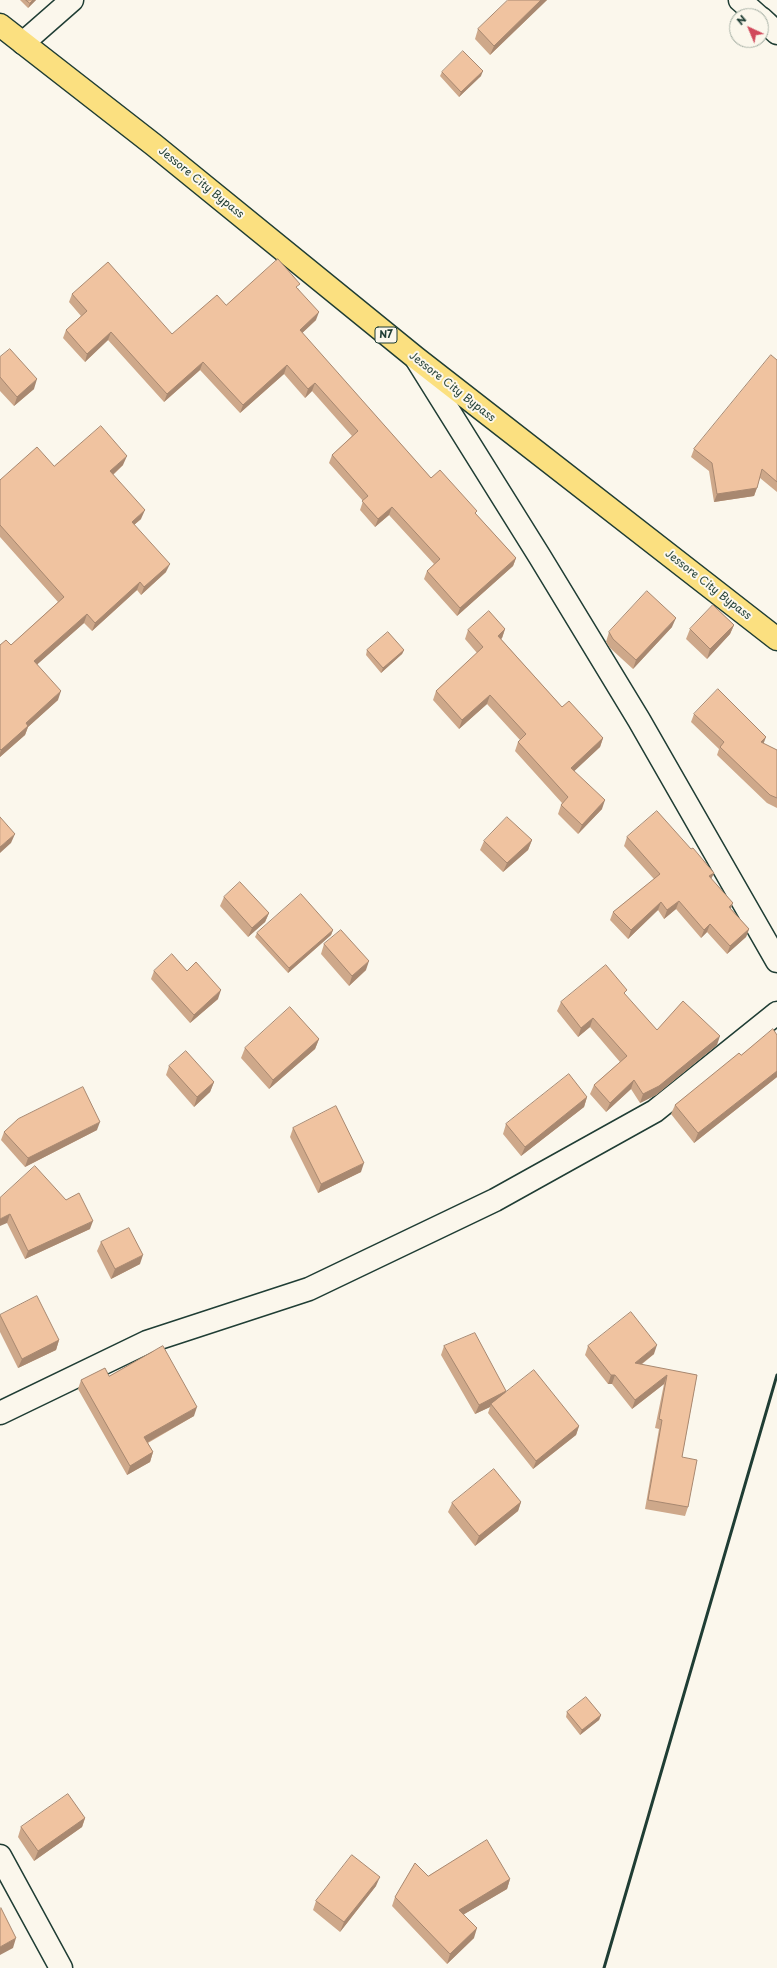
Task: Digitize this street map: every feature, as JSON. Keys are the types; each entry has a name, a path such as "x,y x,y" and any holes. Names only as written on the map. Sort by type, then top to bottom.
{"highway":[{"name":"Jessore City Bypass","path":"0,25 154,144 416,358 777,639"}],"street":[{"path":"23,43 72,0"},
{"path":"740,0 749,8"},
{"path":"769,26 777,33"},
{"path":"416,358 540,557 639,720 777,960"},
{"path":"0,1413 147,1342 309,1289 495,1200 655,1111 777,1013"},
{"path":"0,1856 61,1968"}],"building":[{"path":"26,0 33,0 30,3"},
{"path":"508,0 541,0 494,46 478,29"},
{"path":"463,51 483,71 461,92 442,72"},
{"path":"278,259 300,284 296,287 319,312 300,330 431,478 440,470 477,511 475,513 516,558 460,608 427,571 440,559 392,507 378,519 362,501 368,496 332,455 358,431 315,383 308,389 287,365 243,405 203,362 167,394 111,332 87,354 66,330 87,311 72,294 108,262 172,334 217,295 226,305"},
{"path":"10,349 37,379 17,397 0,377 0,357"},
{"path":"771,355 777,360 777,482 762,469 757,488 717,494 712,463 694,449"},
{"path":"101,426 127,456 110,471 145,510 132,522 170,564 144,587 140,582 95,623 87,614 34,661 61,691 26,723 28,726 1,750 0,645 6,640 11,645 64,597 0,525 0,480 37,447 54,466"},
{"path":"647,591 676,618 636,660 613,639 609,632"},
{"path":"713,605 734,625 710,649 690,629"},
{"path":"489,611 505,629 498,636 562,707 569,701 603,738 571,768 605,800 582,825 561,805 568,797 518,742 526,734 490,695 462,720 436,691 483,647 468,630"},
{"path":"388,632 404,650 383,668 367,650"},
{"path":"718,689 766,737 761,742 777,750 777,798 770,795 720,747 724,742 694,714"},
{"path":"657,811 691,849 693,848 714,873 709,876 733,903 729,907 749,929 730,946 710,924 704,930 679,901 667,910 661,902 631,930 613,912 660,874 627,837"},
{"path":"0,817 15,834 0,847"},
{"path":"507,817 532,840 507,863 484,841"},
{"path":"240,882 269,913 252,928 224,897"},
{"path":"301,894 333,930 289,968 257,933"},
{"path":"341,930 369,961 352,976 324,944"},
{"path":"172,954 187,971 196,962 221,990 194,1015 154,971"},
{"path":"606,965 627,990 624,993 657,1030 683,1001 720,1036 659,1086 643,1094 634,1080 610,1103 594,1085 627,1056 593,1018 581,1028 561,1002"},
{"path":"290,1007 319,1039 273,1080 245,1048"},
{"path":"773,1029 777,1035 777,1071 698,1133 675,1105 739,1053 741,1055"},
{"path":"186,1051 214,1082 197,1097 169,1066"},
{"path":"569,1074 587,1097 525,1147 506,1124"},
{"path":"83,1087 100,1122 28,1158 4,1132 18,1119"},
{"path":"336,1106 364,1163 321,1184 293,1128"},
{"path":"35,1166 66,1200 79,1193 93,1221 28,1251 10,1214 0,1219 0,1198"},
{"path":"129,1228 143,1255 115,1269 101,1242"},
{"path":"37,1296 59,1340 22,1359 0,1315"},
{"path":"631,1312 657,1345 635,1363 697,1375 682,1457 697,1460 688,1507 648,1500 662,1420 659,1419 667,1375 635,1400 615,1375 611,1375 588,1346"},
{"path":"475,1333 506,1391 479,1405 444,1346"},
{"path":"163,1346 197,1407 144,1437 153,1452 130,1466 81,1380 105,1368 109,1376"},
{"path":"534,1370 579,1426 536,1461 491,1404"},
{"path":"494,1469 521,1502 479,1536 452,1503"},
{"path":"586,1697 601,1715 582,1730 567,1712"},
{"path":"68,1794 85,1818 38,1851 21,1827"},
{"path":"487,1840 510,1879 459,1910 477,1928 450,1954 395,1897 415,1863 428,1876"},
{"path":"352,1855 380,1877 344,1922 316,1901"},
{"path":"1,1908 16,1938 0,1947 0,1909"}],"railway":[{"path":"604,1968 777,1375"}]}
